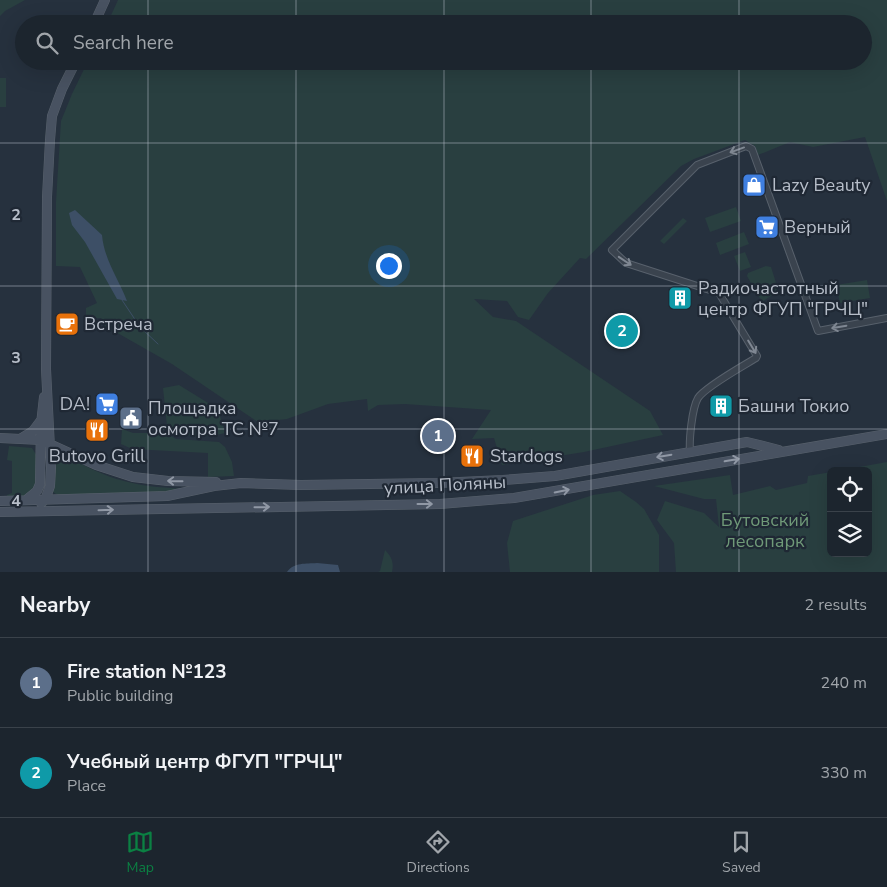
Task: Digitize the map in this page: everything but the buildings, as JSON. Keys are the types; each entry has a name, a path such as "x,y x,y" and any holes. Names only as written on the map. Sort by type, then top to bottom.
{"main road":[{"path":"98,15 105,0"},
{"path":"60,500 53,495 50,486 47,382 47,197 52,116 72,70"},
{"path":"25,500 38,491 40,484 42,419 47,382"},
{"path":"20,439 33,431 42,419"},
{"name":"улица Поляны","path":"0,512 440,504 514,498 887,434"},
{"path":"0,438 41,440 96,465 133,477 168,482 241,483"},
{"path":"20,439 36,444 41,455"},
{"name":"улица Поляны","path":"0,501 166,496 214,486 241,483 302,485 438,484 503,480 555,476 747,442 781,451"},
{"path":"41,455 50,444"},
{"path":"40,484 45,500 57,512"},
{"path":"25,511 45,500 50,486"}],"street":[{"path":"690,452 691,427 698,399 757,356 719,293 626,263 612,250 697,165 746,146 752,149 818,332 887,318"}],"green space":[{"path":"0,0 25,0 5,11 0,16"},
{"path":"118,0 887,0 887,201 865,137 813,147 790,142 758,155 755,146 745,140 694,159 681,166 586,259 580,258 548,293 529,320 518,317 507,301 474,299 493,317 516,321 650,411 663,435 584,452 502,465 494,438 472,439 491,410 405,404 378,405 368,411 367,399 328,404 287,419 258,422 172,364 114,331 106,330 101,318 86,319 86,308 97,303 80,267 56,266 56,202 61,121 84,70 872,70 872,15 111,15"},
{"path":"0,78 6,78 6,107 0,107"},
{"path":"736,207 741,221 710,232 705,218"},
{"path":"683,218 687,221 664,244 660,241"},
{"path":"744,232 749,244 720,255 716,243"},
{"path":"745,252 751,267 740,271 734,256"},
{"path":"766,266 771,267 778,289 776,293 763,301 747,276 748,273"},
{"path":"867,280 870,298 840,303 836,285"},
{"path":"179,385 218,409 225,433 212,436 175,435 167,426 163,388"},
{"path":"122,429 133,433 166,433 176,439 219,442 225,447 232,462 234,476 208,477 208,453 132,449 121,444"},
{"path":"9,446 32,448 37,456 36,488 27,497 7,498 7,495 12,493 12,461 7,460"},
{"path":"67,457 102,474 124,481 165,488 190,489 171,494 59,496 53,492 53,471 58,462"},
{"name":"Бутовский лесопарк","path":"887,462 887,572 676,572 674,543 657,520 665,501 704,513 719,527 716,499 704,499 654,486 730,475 733,495 770,486 776,490 807,483 808,476 827,473 827,557 872,557 872,467 859,467"},
{"path":"620,491 644,509 659,535 659,572 510,572 507,543 513,521 593,495"},
{"path":"385,550 392,560 392,572 378,572 380,571"}],"water":[{"path":"75,210 102,235 108,260 127,301 117,299 85,242 72,225 69,213"},
{"path":"317,563 338,565 340,572 287,572 297,565"}],"waterway":[{"path":"122,300 140,327 158,344"}],"place":[{"name":"Lazy Beauty","path":"754,185"},
{"name":"Верный","path":"767,227"},
{"name":"Радиочастотный центр ФГУП \"ГРЧЦ\"","path":"680,298"},
{"name":"Встреча","path":"67,324"},
{"name":"Учебный центр ФГУП \"ГРЧЦ\"","path":"622,331"},
{"name":"DA!","path":"107,404"},
{"name":"Башни Токио","path":"721,406"},
{"name":"Площадка осмотра ТС №7","path":"131,418"},
{"name":"Butovo Grill","path":"97,430"},
{"name":"Fire station №123","path":"438,436"},
{"name":"Stardogs","path":"472,456"}]}
